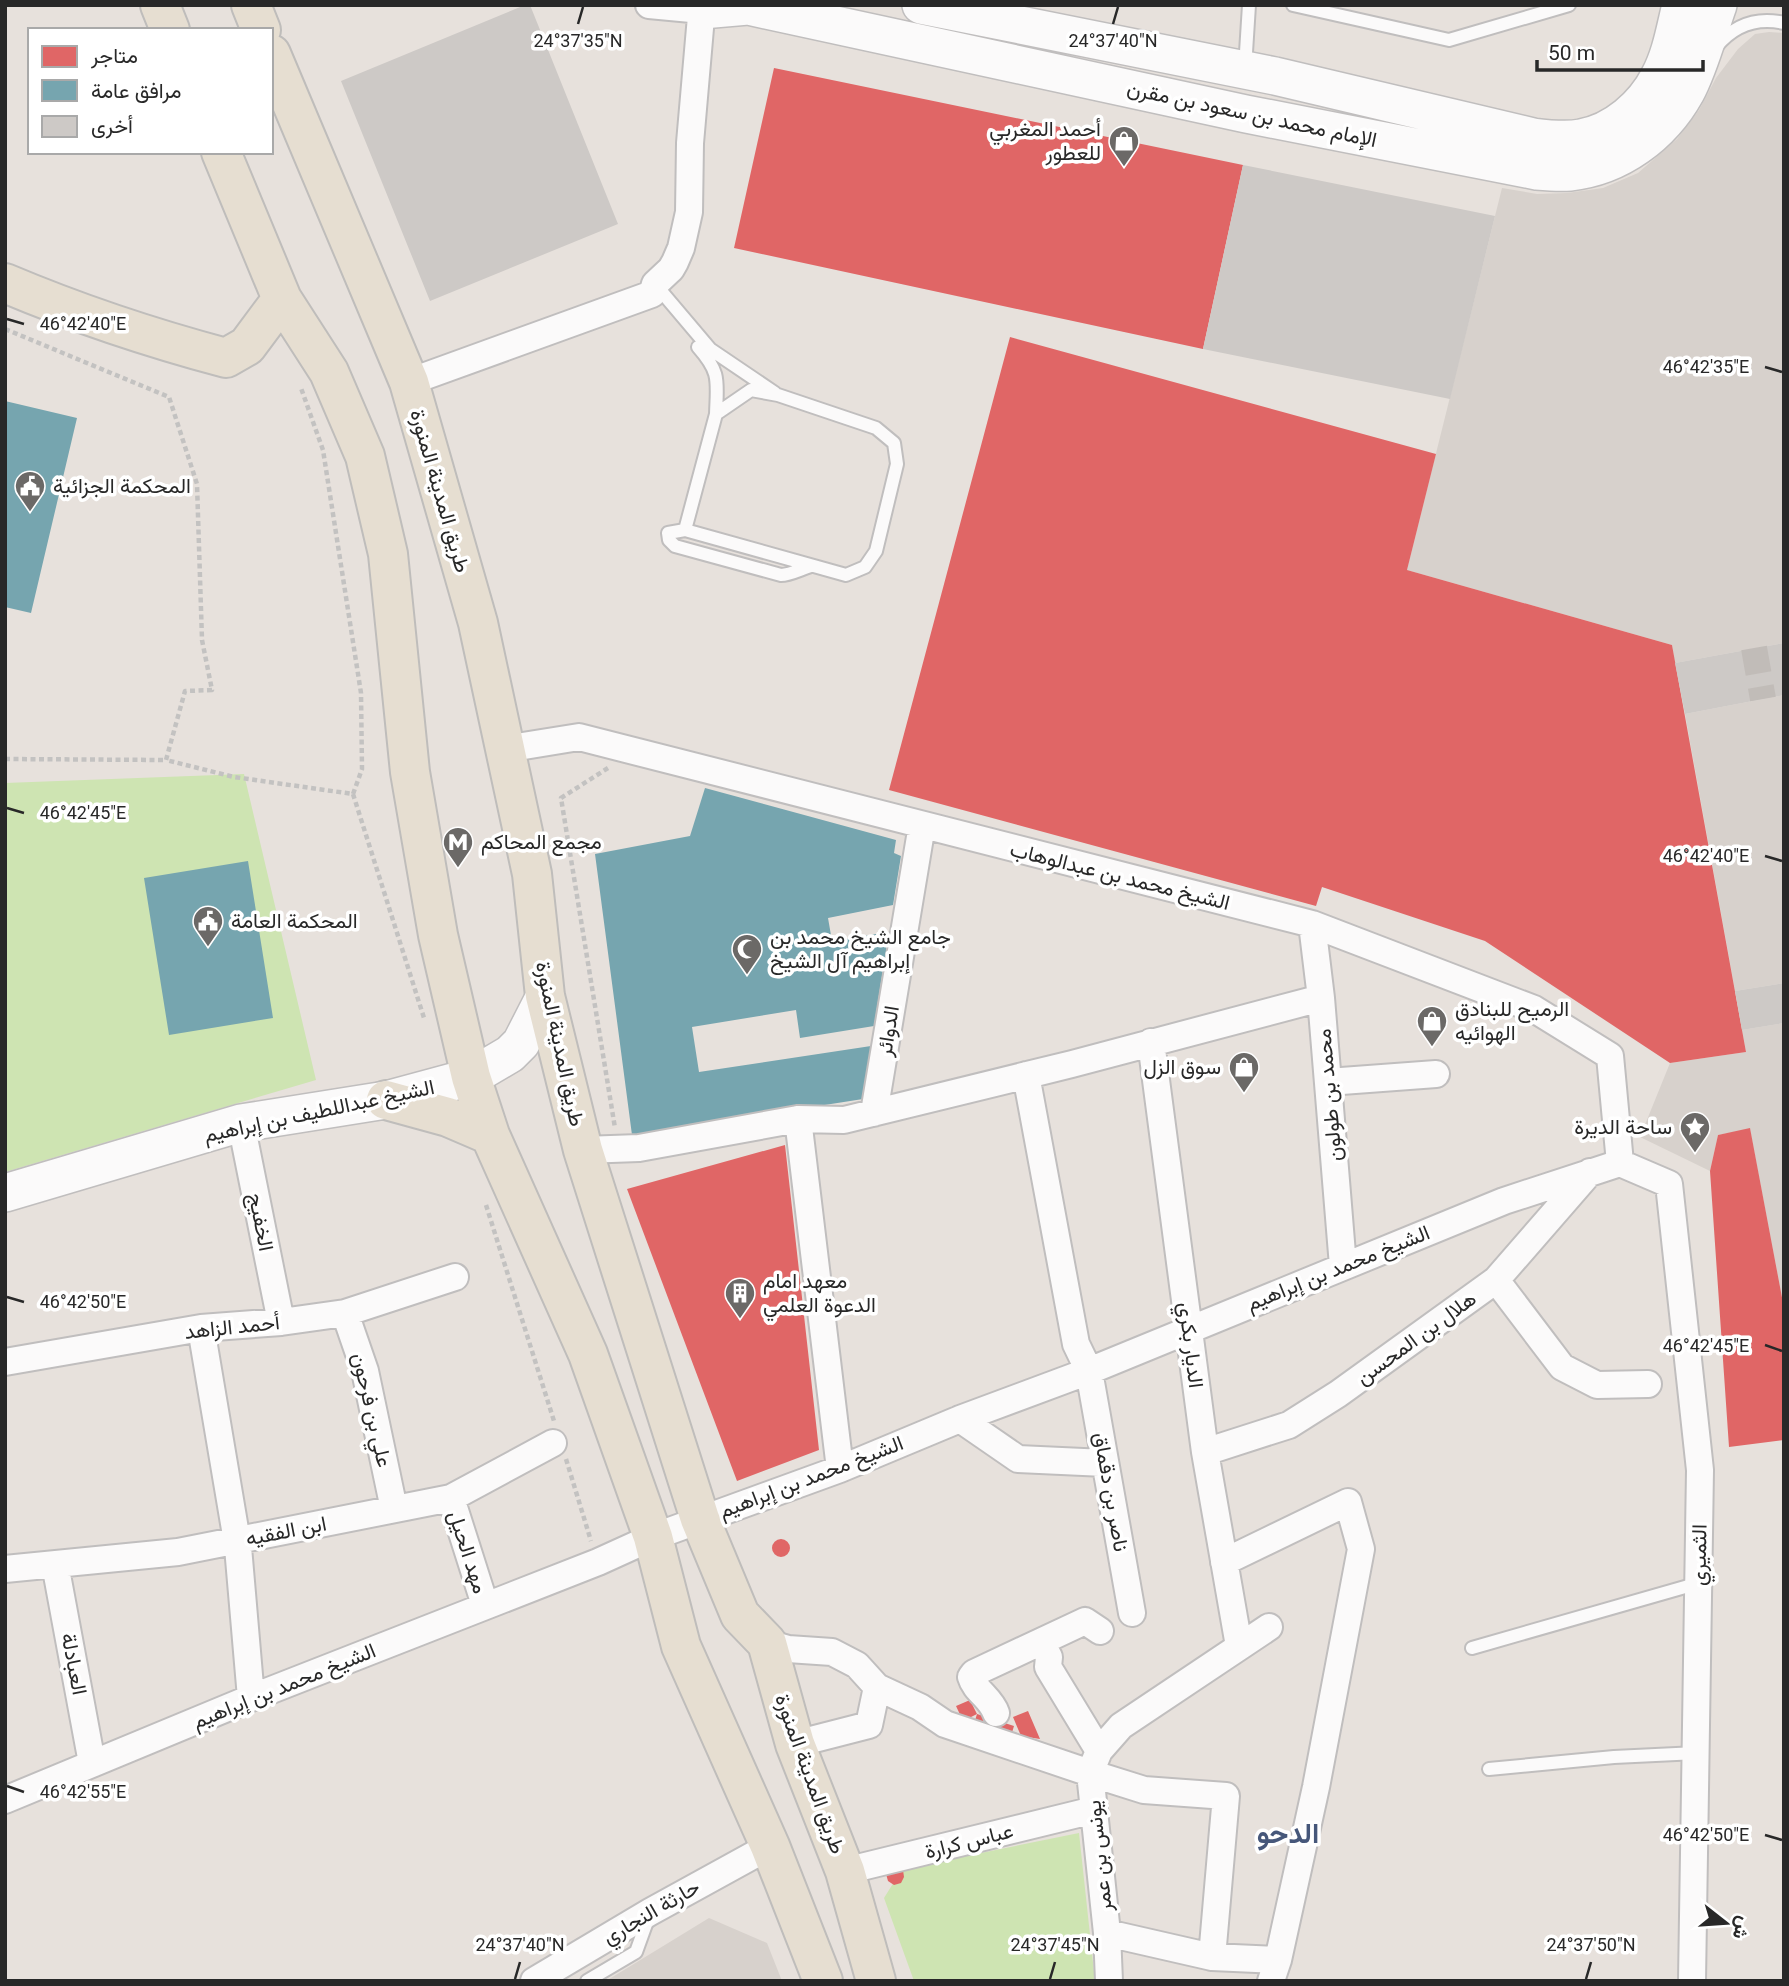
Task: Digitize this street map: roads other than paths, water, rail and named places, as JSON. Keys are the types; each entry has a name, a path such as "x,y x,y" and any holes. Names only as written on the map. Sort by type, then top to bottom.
{"main road":[{"path":"160,5 169,28"},
{"path":"251,5 260,28"},
{"name":"طريق المدينة المنورة","path":"273,59 409,382 478,623 532,874 545,996 601,1150 701,1519 740,1615 767,1643 795,1744 845,1871 876,1981"},
{"path":"222,154 282,299 329,372 365,456 388,554 412,786 438,935 471,1077 490,1135 588,1354 653,1537 681,1646 770,1846 823,1981"},
{"path":"5,282 62,306 186,348 226,358 247,346 282,299"},
{"path":"386,1100 448,1117 490,1135"},
{"path":"681,1646 679,1609 690,1595 708,1590 717,1593 740,1615"}],"street":[{"path":"409,382 654,289 671,269 681,248 689,212 691,142 702,7 649,5"},
{"name":"الإمام محمد بن سعود بن مقرن","path":"921,5 1245,70 1533,137 1558,140 1583,138 1623,120 1640,106 1659,77 1669,53 1681,5"},
{"name":"الإمام محمد بن سعود بن مقرن","path":"702,7 748,6 1246,114 1537,171 1570,172 1604,164 1628,153 1651,137 1670,116 1686,90 1718,5"},
{"name":"الشيخ محمد بن عبدالوهاب","path":"505,749 579,737 1312,924 1534,1009 1610,1056 1620,1163"},
{"name":"الدوائر","path":"874,1113 922,825"},
{"name":"محمد بن طولون","path":"1312,924 1321,998 1343,1266"},
{"name":"الشيخ عبداللطيف بن إبراهيم","path":"5,1193 241,1123 386,1100 471,1077 510,1054 521,1042 545,996"},
{"path":"601,1150 639,1148 798,1119 844,1120 1072,1064 1321,998"},
{"name":"الديار بكري","path":"1152,1042 1205,1452 1239,1646"},
{"path":"1328,1082 1436,1074"},
{"name":"ناصر بن دقماق","path":"1026,1075 1076,1344 1089,1371 1132,1613"},
{"path":"798,1119 840,1469"},
{"name":"الخفيج","path":"241,1123 281,1322"},
{"name":"الشيخ محمد بن إبراهيم","path":"5,1800 485,1605 598,1562 653,1537 840,1469 960,1419 1089,1371 1504,1201 1620,1163"},
{"name":"الثميري","path":"1620,1163 1669,1184 1700,1470 1692,1981"},
{"name":"هلال بن المحسن","path":"1205,1452 1289,1425 1338,1394 1496,1280 1591,1171"},
{"name":"أحمد الزاهد","path":"5,1362 201,1328 281,1322 345,1313 455,1277"},
{"path":"1496,1280 1562,1367 1597,1385 1648,1384"},
{"name":"علي بن فرحون","path":"345,1313 365,1371 394,1509"},
{"path":"201,1328 237,1540 251,1699"},
{"path":"960,1419 1018,1459 1105,1463"},
{"name":"ابن الفقيه","path":"5,1569 178,1552 451,1498 558,1444"},
{"name":"مهد الحيل","path":"451,1498 485,1605"},
{"path":"1107,1933 1274,1971 1316,1787 1361,1549 1348,1502 1224,1562"},
{"name":"العبادلة","path":"55,1564 92,1763"},
{"path":"996,1713 993,1703 972,1682 974,1673 1085,1621 1100,1631"},
{"path":"1095,1762 1121,1726 1269,1627"},
{"path":"1041,1642 1049,1657 1048,1667 1095,1762"},
{"path":"767,1643 788,1649 832,1652 857,1665 877,1688 920,1707 946,1724 1095,1762 1144,1790 1226,1796 1212,1957"},
{"path":"795,1744 869,1726 877,1688"},
{"name":"يونس بن عمر","path":"1095,1762 1094,1810 1107,1933 1109,1981"},
{"name":"عباس كرارة","path":"845,1871 1094,1810"},
{"name":"حارثة النجاري","path":"534,1981 650,1912 770,1846"}],"lane":[{"path":"1245,70 1249,5"},
{"path":"1293,5 1449,40 1569,5"},
{"path":"1686,90 1707,57 1738,27 1757,20 1784,23"},
{"path":"654,289 710,349 778,395"},
{"path":"654,289 713,363 716,373 716,414 685,530"},
{"path":"716,414 751,390 778,395 876,428 894,443 897,464 876,551 865,567 846,575 685,530 668,533 675,546 781,575 811,566"},
{"path":"1472,1648 1699,1583"},
{"path":"1489,1769 1614,1757 1697,1753"},
{"path":"587,1981 636,1952 650,1912"}],"tunnel":[{"path":"1754,648 1763,699"}],"place":[{"name":"أحمد المغربي للعطور","path":"1124,168"},
{"name":"المحكمة الجزائية","path":"30,513"},
{"name":"مجمع المحاكم","path":"458,869"},
{"name":"المحكمة العامة","path":"208,948"},
{"name":"جامع الشيخ محمد بن إبراهيم آل الشيخ","path":"747,976"},
{"name":"الرميح للبنادق الهوائيه","path":"1432,1048"},
{"name":"سوق الزل","path":"1244,1094"},
{"name":"ساحة الديرة","path":"1695,1154"},
{"name":"معهد امام الدعوة العلمي","path":"740,1320"}],"district":[{"name":"الدحو","path":"1288,1833"}]}
